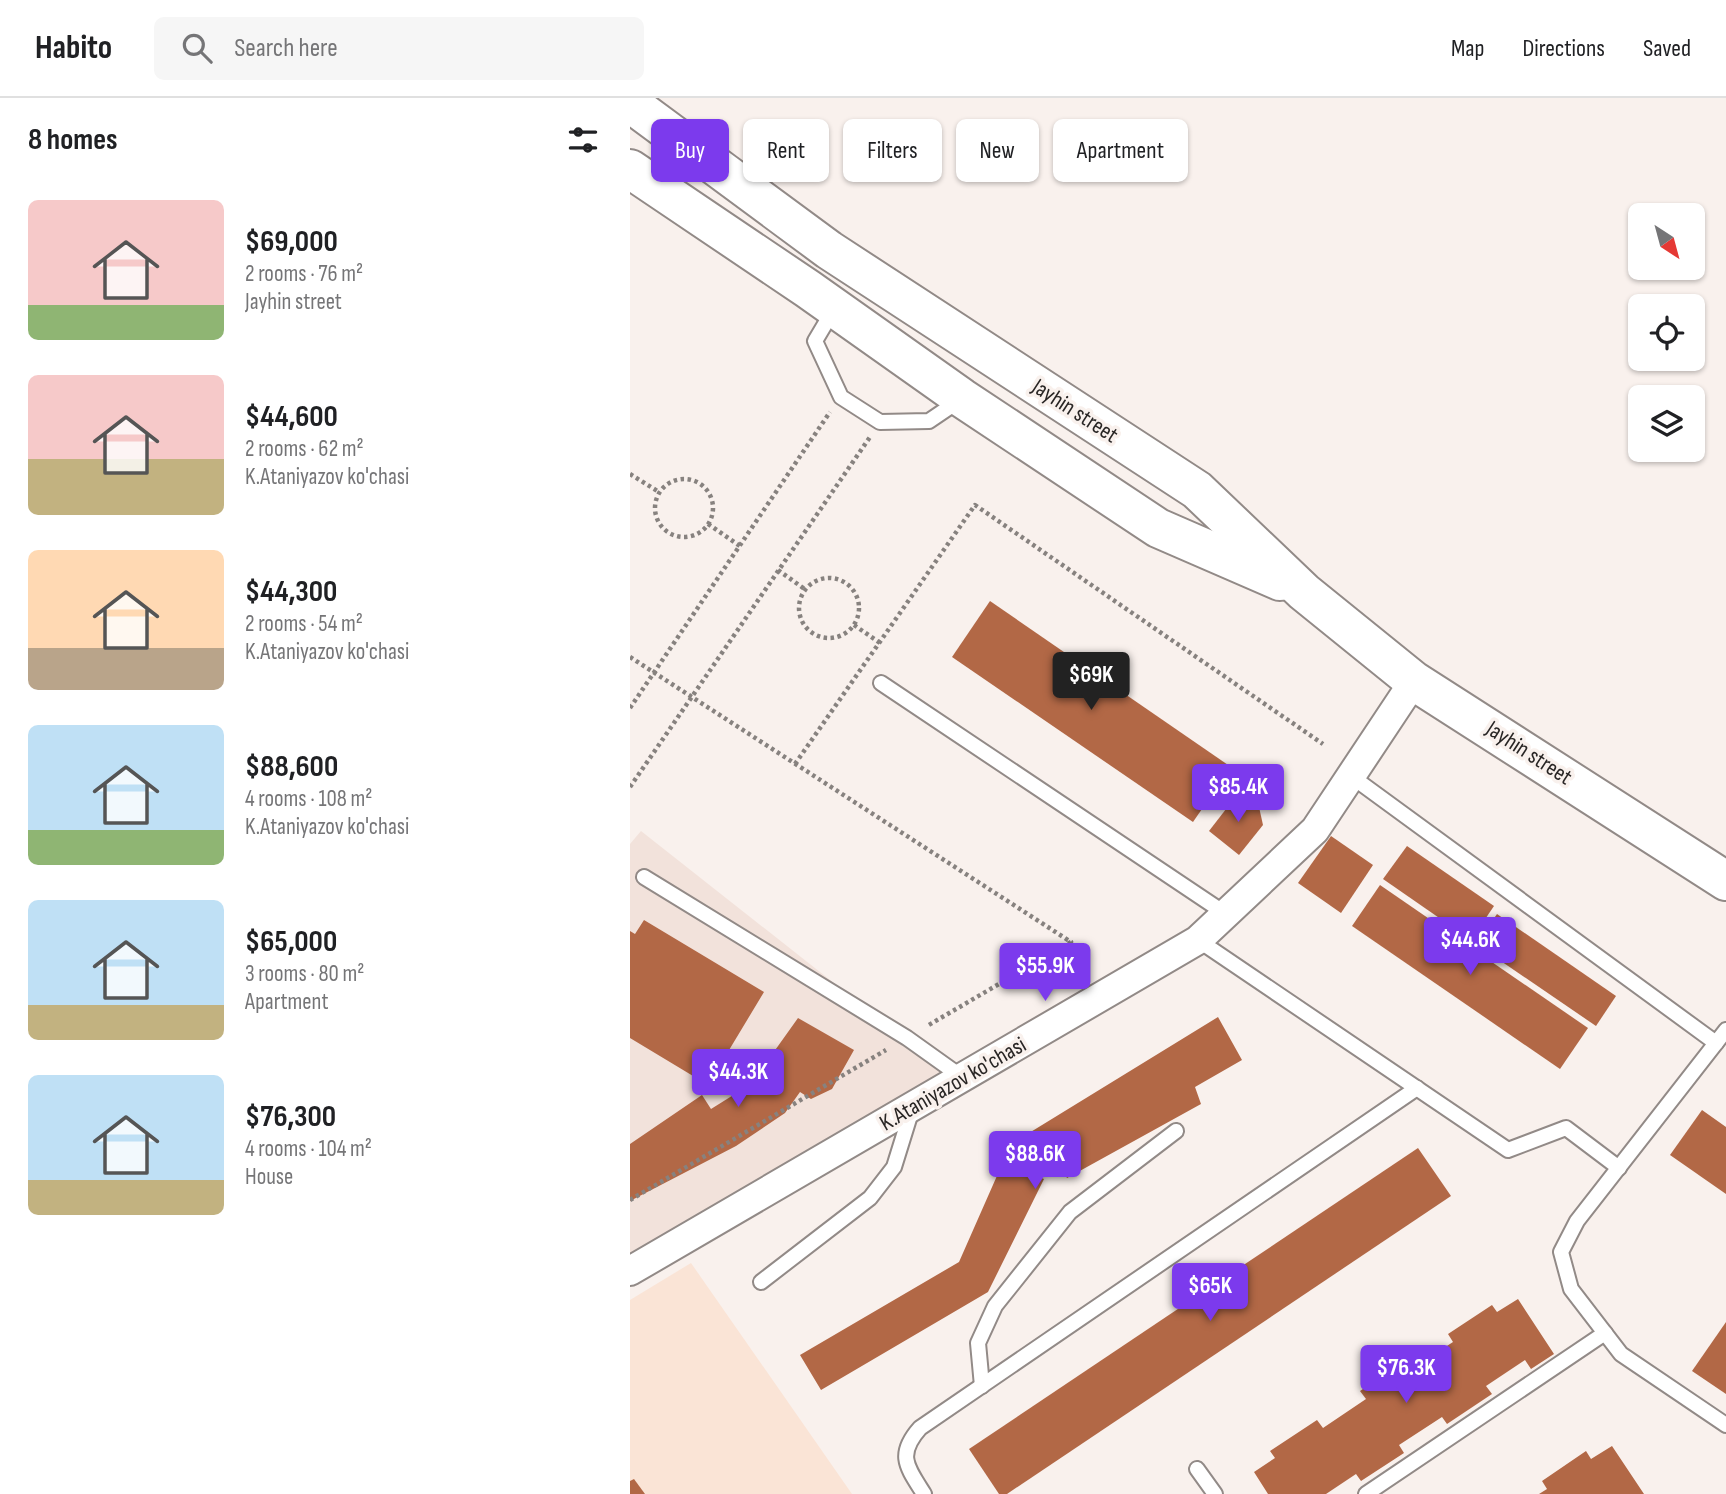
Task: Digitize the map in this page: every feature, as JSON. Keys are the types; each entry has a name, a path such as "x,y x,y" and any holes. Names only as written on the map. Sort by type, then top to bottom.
{"main road":[{"name":"Jayhin street","path":"638,109 829,250 1197,490 1304,592 1414,681 1726,881"},
{"name":"Jayhin street","path":"630,169 821,298 962,398 1158,528 1304,592"}],"street":[{"name":"K.Ataniyazov ko'chasi","path":"630,1271 1198,940 1315,830 1414,681"}],"lane":[{"path":"821,298 815,341 841,397 880,422 929,421 962,398"},
{"path":"881,683 1226,914"},
{"path":"1351,776 1716,1043"},
{"path":"644,877 907,1038 963,1078"},
{"path":"1198,940 1508,1150 1566,1128 1619,1168"},
{"path":"1726,1030 1577,1221 1562,1252 1571,1289 1621,1354 1726,1425"},
{"path":"924,1494 906,1466 907,1443 920,1429 1417,1088"},
{"path":"761,1282 870,1198 894,1167 912,1108"},
{"path":"982,1386 978,1343 995,1306 1070,1212 1176,1131"},
{"path":"1366,1494 1605,1333"},
{"path":"1197,1469 1214,1494"}],"path":[{"path":"630,708 841,397"},
{"path":"630,787 880,422"},
{"path":"630,474 659,492"},
{"path":"677,479 697,481 711,495 713,515 708,524 694,536 675,536 666,532 655,517 659,492 677,479"},
{"path":"795,764 975,505 1323,744"},
{"path":"708,524 740,546"},
{"path":"778,570 806,590"},
{"path":"833,578 851,587 859,606 854,625 839,636 820,637 812,632 806,626 800,608 806,590 813,583 833,578"},
{"path":"854,625 880,643"},
{"path":"630,657 1071,942 630,1200"}],"shaded area":[{"path":"641,831 962,1084 630,1258 630,844"},
{"path":"691,1263 852,1494 630,1494 630,1300"}],"building":[{"path":"990,601 1231,767 1193,822 952,657"},
{"path":"1240,791 1259,807 1263,825 1239,855 1209,831"},
{"path":"1331,836 1373,865 1341,913 1298,883"},
{"path":"1407,846 1494,906 1471,940 1383,879"},
{"path":"1380,885 1588,1028 1560,1069 1352,926"},
{"path":"1497,914 1616,996 1596,1026 1476,944"},
{"path":"644,920 764,992 708,1085 630,1038 630,931 635,934"},
{"path":"1218,1017 1242,1060 1195,1087 1201,1104 1067,1178 1057,1159 1041,1168 1037,1176 1044,1179 988,1292 821,1390 800,1355 959,1262 1011,1144"},
{"path":"798,1018 854,1050 832,1089 811,1099 800,1092 785,1113 736,1146 630,1201 630,1144 702,1095 711,1109 751,1084"},
{"path":"1702,1110 1726,1127 1726,1194 1670,1155"},
{"path":"1418,1148 1451,1196 1007,1494 999,1494 969,1449"},
{"path":"1518,1299 1554,1354 1531,1369 1525,1360 1486,1386 1492,1394 1447,1424 1442,1417 1399,1445 1404,1453 1361,1481 1356,1474 1326,1494 1268,1494 1254,1472 1275,1458 1270,1451 1317,1420 1323,1428 1366,1399 1360,1391 1404,1362 1410,1370 1453,1342 1448,1334 1492,1305 1497,1312"},
{"path":"1726,1322 1726,1394 1692,1371"},
{"path":"1612,1446 1644,1494 1539,1494 1547,1489 1542,1481 1586,1451 1591,1459"},
{"path":"634,1479 645,1494 630,1494 630,1481"}]}
